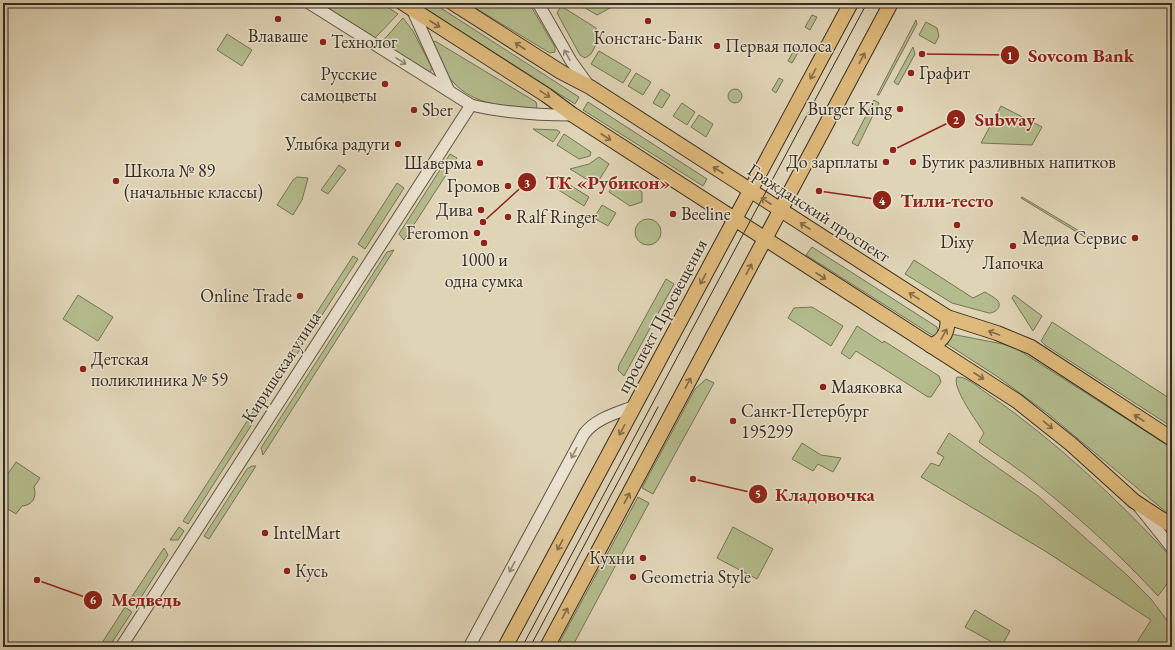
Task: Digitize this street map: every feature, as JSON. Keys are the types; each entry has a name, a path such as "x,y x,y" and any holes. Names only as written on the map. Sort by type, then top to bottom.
{"main road":[{"name":"Гражданский проспект","path":"453,3 561,72 590,87 947,317 997,333 1031,347 1172,439"},
{"name":"проспект Просвещения","path":"506,647 851,3"},
{"path":"547,647 892,3"},
{"path":"407,6 546,95 573,115 765,240 976,374 1041,419 1134,501 1172,526"},
{"path":"931,346 939,343 945,336 948,326 947,317"}],"street":[{"path":"309,3 470,105 493,111 533,115 573,115"},
{"path":"538,3 571,61 590,87"},
{"path":"407,6 449,91"},
{"name":"Киришская улица","path":"121,647 470,105"},
{"path":"469,647 584,434 590,426 598,421 635,406"},
{"path":"1134,501 1172,548"}],"green space":[{"path":"320,3 381,3 398,14 375,38"},
{"path":"416,3 433,3 579,97 575,104"},
{"path":"467,3 529,3 555,47 555,52 550,53"},
{"path":"577,3 615,3 612,7 597,15"},
{"path":"561,6 596,28 599,39 591,54 585,58 580,55 557,13"},
{"path":"812,15 817,17 810,30 805,27"},
{"path":"403,18 413,31 432,68 430,72 381,43"},
{"path":"916,20 917,24 879,95 877,95"},
{"path":"926,22 937,28 939,36 935,44 919,35"},
{"path":"227,34 252,50 242,66 217,50"},
{"path":"435,41 536,102 537,107 535,109 513,107 491,103 471,96 453,82 444,70 432,47 433,42"},
{"path":"913,47 915,54 898,85 894,82"},
{"path":"795,48 799,51 792,63 788,61"},
{"path":"599,51 631,70 623,83 591,64"},
{"path":"636,73 651,82 643,95 628,86"},
{"path":"779,78 783,80 776,93 772,90"},
{"path":"661,89 670,95 662,108 653,103"},
{"path":"735,89 740,91 742,96 740,101 735,103 730,101 728,96 730,91"},
{"path":"874,100 879,103 858,146 852,143"},
{"path":"588,102 707,179 703,186 583,110"},
{"path":"682,103 695,112 687,125 673,116"},
{"path":"1001,106 1042,127 1032,145 981,143"},
{"path":"699,115 713,124 706,137 691,127"},
{"path":"533,129 557,130 560,132 553,142"},
{"path":"564,134 591,152 590,156 579,159 557,145"},
{"path":"450,154 457,158 404,240 399,234"},
{"path":"599,157 609,164 596,185 570,169 589,164"},
{"path":"339,165 346,170 328,194 321,190"},
{"path":"297,177 308,178 302,200 293,215 277,205 293,180"},
{"path":"562,180 589,197 584,206 557,189"},
{"path":"625,181 642,192 642,202 630,206 609,192 614,183"},
{"path":"397,183 404,188 365,249 358,244"},
{"path":"1022,197 1086,235 1085,237 1021,198"},
{"path":"602,205 616,213 608,226 594,218"},
{"path":"648,219 657,223 661,232 657,241 648,245 639,241 635,232 639,223"},
{"path":"812,247 937,327 938,334 935,336 932,335 806,255"},
{"path":"394,250 263,455 261,448 387,252"},
{"path":"353,256 358,259 188,524 183,521"},
{"path":"914,260 973,298 985,292 999,302 998,309 989,313 952,303 905,274"},
{"path":"666,279 674,284 624,376 618,370 619,365"},
{"path":"78,295 113,317 98,341 63,319"},
{"path":"1014,295 1042,316 1033,331 1012,298"},
{"path":"812,307 843,326 831,346 788,318 794,308"},
{"path":"1052,322 1172,400 1172,427 1045,345 1041,341"},
{"path":"857,326 883,343 884,341 939,376 941,382 931,397 928,397 856,351 850,359 841,353"},
{"path":"951,334 1003,344 1017,349 1172,448 1172,517 1047,413 998,377 947,344"},
{"path":"957,377 961,377 973,383 1038,431 1107,492 1172,558 1172,577 1158,596 1116,553 1072,513 1026,475 979,442 984,433 961,396 956,382"},
{"path":"706,379 714,383 653,494 642,488 695,389"},
{"path":"949,433 1038,496 1127,575 1151,599 1172,627 1172,647 1134,647 1151,620 1045,551 921,477 931,463 939,466 944,457 937,453"},
{"path":"802,443 821,455 841,458 833,472 818,464 813,471 792,459"},
{"path":"16,462 40,478 34,487 35,494 33,500 29,504 22,506 16,514 3,506 3,481"},
{"path":"252,466 256,466 209,539 204,536 247,469"},
{"path":"638,497 649,503 572,647 557,647"},
{"path":"179,527 184,531 178,540 170,540"},
{"path":"733,527 773,549 757,579 717,558"},
{"path":"164,548 168,555 138,602 131,598"},
{"path":"125,607 132,612 109,647 100,646"},
{"path":"975,610 1010,631 1001,647 965,627"}],"tram line":[{"path":"522,647 867,3"},
{"path":"530,647 658,407"}],"place":[{"name":"Влаваше","path":"278,19"},
{"name":"Констанс-Банк","path":"648,21"},
{"name":"Технолог","path":"323,42"},
{"name":"Первая полоса","path":"717,46"},
{"name":"Sovcom Bank","path":"922,54"},
{"name":"Графит","path":"911,73"},
{"name":"Русские самоцветы","path":"385,84"},
{"name":"Burger King","path":"900,109"},
{"name":"Sber","path":"414,110"},
{"name":"Улыбка радуги","path":"398,144"},
{"name":"Subway","path":"893,150"},
{"name":"До зарплаты","path":"886,162"},
{"name":"Бутик разливных напитков","path":"913,162"},
{"name":"Шаверма","path":"480,163"},
{"name":"Школа № 89 (начальные классы)","path":"116,181"},
{"name":"Громов","path":"508,186"},
{"name":"Тили-тесто","path":"819,191"},
{"name":"Дива","path":"481,210"},
{"name":"Beeline","path":"673,214"},
{"name":"Ralf Ringer","path":"508,217"},
{"name":"ТК «Рубикон»","path":"483,222"},
{"name":"Dixy","path":"957,225"},
{"name":"Feromon","path":"477,233"},
{"name":"Медиа Сервис","path":"1135,238"},
{"name":"1000 и одна сумка","path":"484,243"},
{"name":"Лапочка","path":"1013,246"},
{"name":"Online Trade","path":"300,296"},
{"name":"Детская поликлиника № 59","path":"83,369"},
{"name":"Маяковка","path":"823,387"},
{"name":"Санкт-Петербург 195299","path":"733,421"},
{"name":"Кладовочка","path":"693,479"},
{"name":"IntelMart","path":"265,533"},
{"name":"Кухни","path":"643,558"},
{"name":"Кусь","path":"287,571"},
{"name":"Geometria Style","path":"633,577"},
{"name":"Медведь","path":"37,580"}]}
